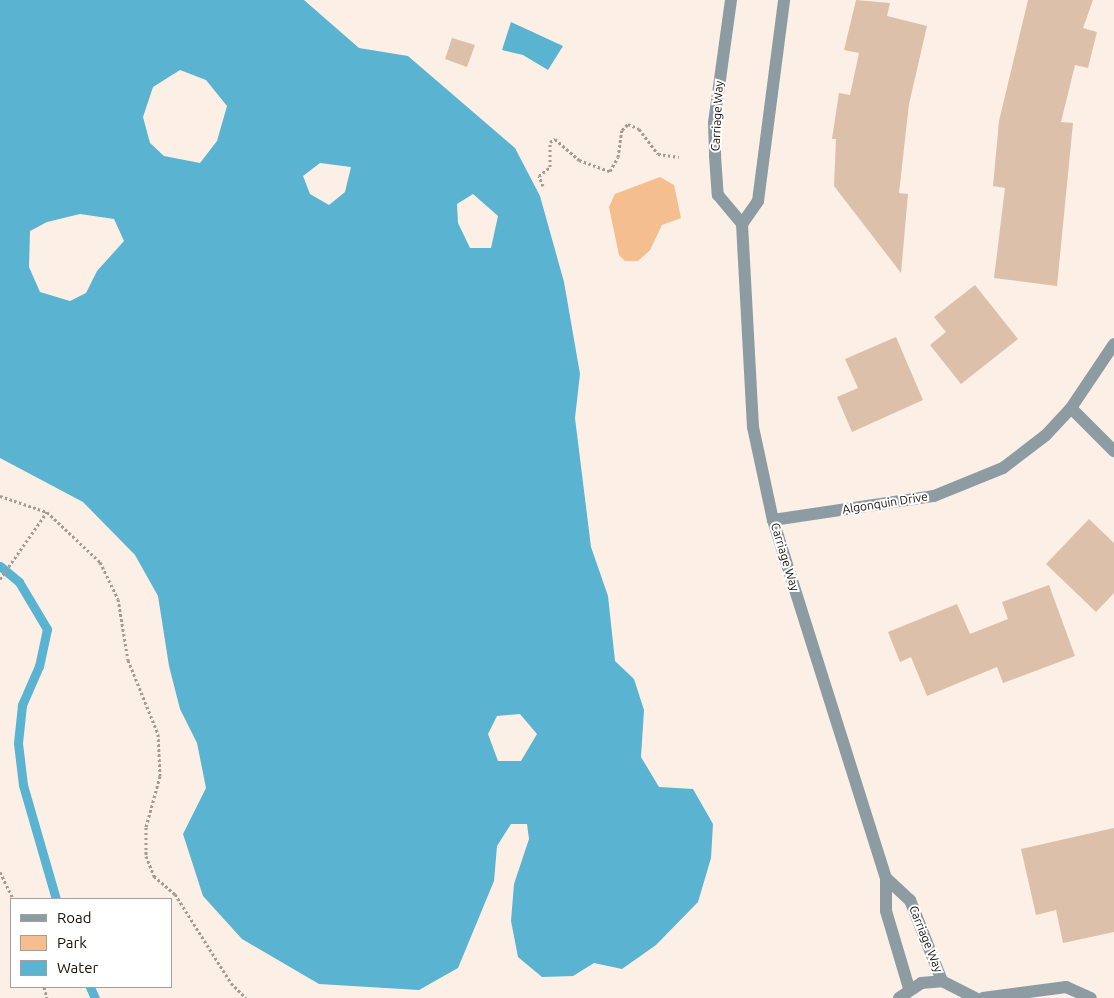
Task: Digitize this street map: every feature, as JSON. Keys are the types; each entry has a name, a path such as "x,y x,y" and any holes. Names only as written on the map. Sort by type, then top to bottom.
{"street":[{"name":"Carriage Way","path":"730,0 714,123 715,156 718,195 742,224 753,428 774,520 886,878 886,911 909,988"},
{"path":"742,224 758,200 784,0"},
{"name":"Algonquin Drive","path":"774,520 934,496 1003,468 1046,435 1071,408 1114,344"},
{"path":"1071,408 1114,451"},
{"name":"Carriage Way","path":"886,878 910,900 942,981"},
{"path":"900,998 909,988 942,981 975,998"},
{"path":"983,998 1066,987 1091,998"}],"path":[{"path":"544,186 540,176 550,167 550,142 555,139 579,160 610,171 618,157 622,130 628,124 639,129 658,154 679,157"},
{"path":"0,496 47,512 100,562 118,599 128,660 158,734 160,776 146,827 146,856 154,876 175,894 232,983 246,998"},
{"path":"0,579 35,526 47,512"},
{"path":"0,872 13,898"}],"green space":[{"path":"660,177 674,185 681,218 662,225 650,250 638,261 625,261 619,255 609,207 615,194"}],"water":[{"path":"0,0 304,0 359,48 408,56 515,148 540,196 564,282 580,374 575,418 591,547 608,596 615,661 634,679 644,710 641,757 659,787 693,789 713,824 711,858 698,902 656,945 622,969 594,963 573,976 542,977 518,957 511,921 514,884 529,839 527,824 511,824 497,846 494,881 458,968 419,990 319,984 242,939 203,896 183,834 206,788 197,743 180,709 169,666 158,596 135,555 83,502 0,458","holes":["180,70 206,80 227,106 217,141 200,163 164,156 150,143 143,117 153,87","320,163 351,167 345,192 329,205 310,194 303,176","473,194 498,216 491,248 470,248 458,223 457,204","80,214 114,219 124,241 97,271 86,293 70,301 40,292 29,267 30,231 47,222","520,714 537,734 521,761 498,761 488,734 497,716"]},
{"path":"511,22 563,46 548,70 523,55 502,50"}],"building":[{"path":"856,0 890,3 887,16 927,26 909,104 899,193 908,194 901,273 834,186 836,139 832,139 839,93 850,95 859,53 844,50"},
{"path":"1028,0 1093,0 1083,28 1097,32 1088,68 1075,65 1061,122 1073,123 1057,286 994,278 1005,188 993,186 999,121"},
{"path":"452,38 475,45 467,67 445,59"},
{"path":"975,285 1018,339 961,384 930,345 946,332 934,317"},
{"path":"896,337 923,400 852,432 837,397 858,388 845,359"},
{"path":"1089,519 1114,543 1114,593 1096,612 1046,564"},
{"path":"1049,585 1075,656 1003,683 997,667 927,696 911,657 900,662 888,632 957,604 970,634 1008,619 1002,602"},
{"path":"1114,828 1114,932 1063,943 1056,910 1036,915 1021,849"}],"waterway":[{"path":"0,566 19,582 47,629 39,666 22,705 18,743 23,785 56,898"},
{"path":"90,988 95,998"}]}
